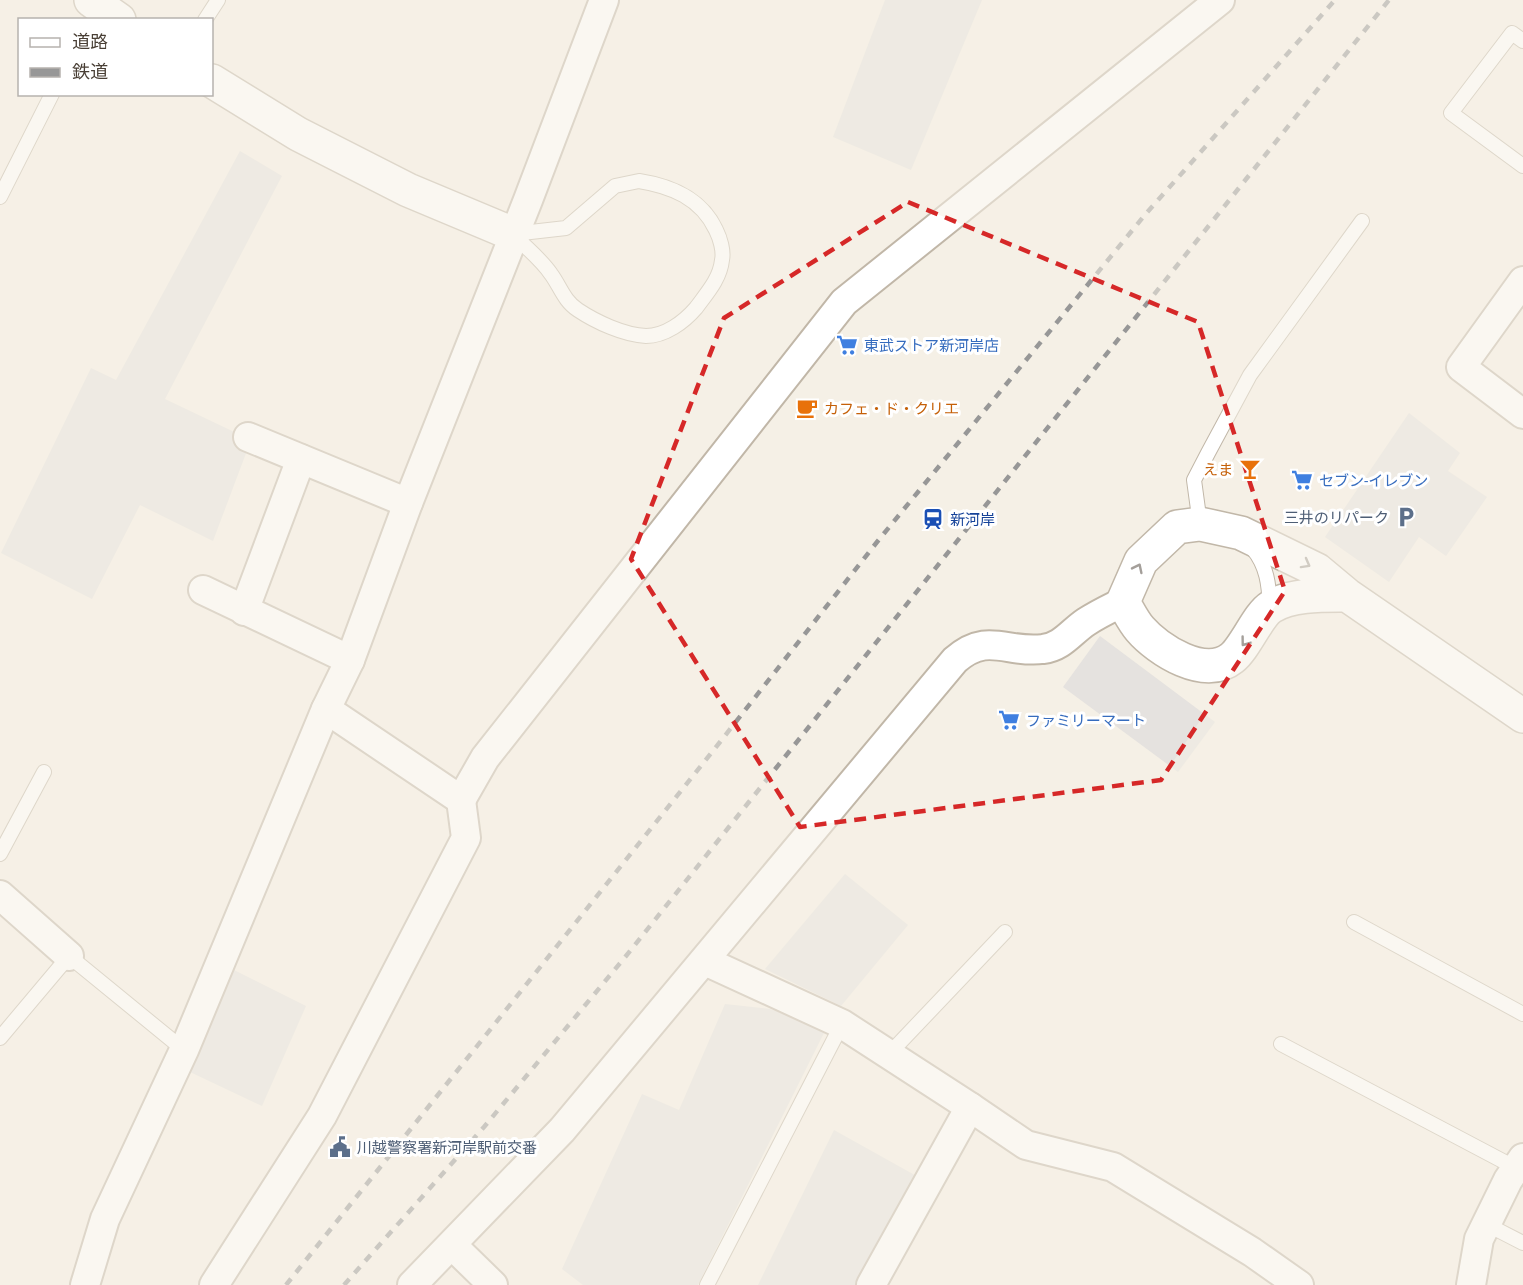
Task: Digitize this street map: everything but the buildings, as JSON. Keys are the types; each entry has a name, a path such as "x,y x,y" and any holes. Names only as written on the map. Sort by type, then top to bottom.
{"street":[{"path":"85,1285 105,1219 184,1050 326,709 350,660 408,503 604,0"},
{"path":"214,1285 322,1116 466,838 460,800 485,759 844,302 1194,11 1220,0"},
{"path":"213,82 298,135 408,190 513,234"},
{"path":"1523,281 1461,367 1523,414"},
{"path":"248,437 408,503"},
{"path":"244,611 301,459"},
{"path":"412,1285 562,1130 960,655 982,644 1029,650 1047,649 1064,642 1087,621 1123,602 1141,561 1177,528 1200,524 1241,533 1317,570 1347,595 1523,716"},
{"path":"203,590 350,660"},
{"path":"1123,602 1139,629 1172,656 1197,665 1216,666 1232,658 1270,608 1296,598 1347,595"},
{"path":"326,709 460,800"},
{"path":"0,896 69,956"},
{"path":"705,961 842,1024 1026,1145 1113,1167 1251,1252 1299,1285"},
{"path":"871,1285 970,1107"},
{"path":"1471,1285 1479,1239 1520,1163"},
{"path":"452,1245 493,1285"}],"lane":[{"path":"206,18 218,0"},
{"path":"1523,41 1512,33 1451,113 1523,166"},
{"path":"0,197 50,96"},
{"path":"639,181 661,185 694,201 710,216 720,239 722,260 714,285 691,313 669,331 648,336 627,333 576,309 562,293 552,274 513,234 566,228 615,186 639,181"},
{"path":"1200,524 1194,480 1208,453 1250,375 1362,221"},
{"path":"1241,533 1262,559 1269,584 1270,608"},
{"path":"0,854 45,772"},
{"path":"1354,922 1523,1014"},
{"path":"889,1054 1005,932"},
{"path":"0,1038 69,956 184,1050"},
{"path":"707,1285 842,1024"},
{"path":"1281,1044 1520,1163"},
{"path":"1486,1224 1523,1243"}],"highlighted area":[{"path":"908,202 1198,322 1285,591 1161,780 800,827 631,559 724,318"}],"shaded area":[{"path":"885,0 982,0 911,170 833,137"},
{"path":"240,151 282,176 165,399 251,440 213,541 140,505 92,599 1,553 91,368 116,380"},
{"name":"三井のリパーク","path":"1409,413 1460,453 1448,471 1487,497 1446,556 1419,537 1389,582 1325,537"},
{"path":"1100,636 1215,722 1178,772 1063,687"},
{"path":"845,874 908,925 841,1006 765,969"},
{"path":"234,970 306,1006 262,1106 190,1072"},
{"path":"725,1004 770,1009 826,1029 698,1285 583,1285 562,1269 642,1094 679,1110"},
{"path":"834,1130 920,1178 860,1285 758,1285"}],"railway":[{"path":"286,1285 877,542 1144,216 1335,0"},
{"path":"344,1285 484,1127 626,956 1389,0"}],"place":[{"name":"東武ストア新河岸店","path":"847,345"},
{"name":"カフェ・ド・クリエ","path":"807,408"},
{"name":"えま","path":"1250,469"},
{"name":"セブン-イレブン","path":"1302,480"},
{"name":"三井のリパーク","path":"1406,517"},
{"name":"新河岸","path":"933,519"},
{"name":"ファミリーマート","path":"1009,720"},
{"name":"川越警察署新河岸駅前交番","path":"340,1147"}]}
